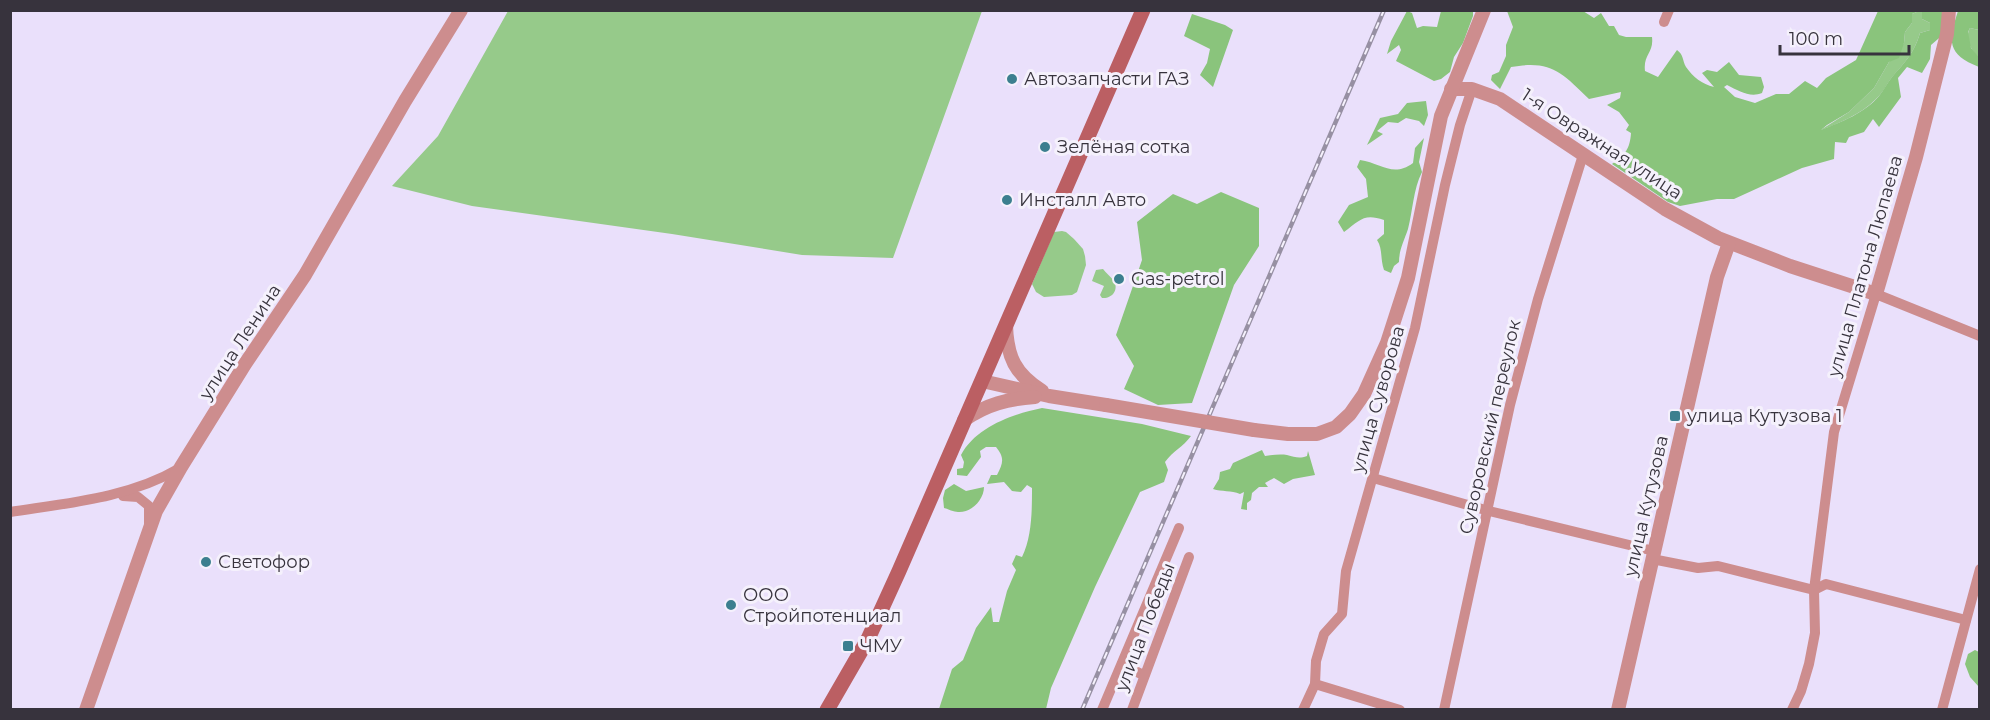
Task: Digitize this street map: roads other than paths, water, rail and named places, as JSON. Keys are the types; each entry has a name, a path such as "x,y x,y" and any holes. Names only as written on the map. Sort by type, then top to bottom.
{"main road":[{"path":"827,710 872,629 1143,10"}],"street":[{"name":"улица Ленина","path":"86,710 148,529 181,467 305,275 405,101 461,10"},
{"path":"982,381 1049,396 1254,430 1288,434 1317,434 1336,427 1350,414 1364,394 1387,343 1408,278 1441,116 1484,10"},
{"path":"1664,22 1669,10"},
{"name":"улица Платона Люпаева","path":"1792,710 1801,691 1815,633 1814,590 1834,432 1916,157 1942,57 1949,10"},
{"name":"1-я Овражная улица","path":"1450,93 1472,89 1500,99 1665,208 1729,243 1876,294"},
{"name":"улица Суворова","path":"1303,710 1315,684 1316,661 1324,634 1342,614 1346,571 1415,328 1444,185 1472,89"},
{"name":"Суворовский переулок","path":"1444,710 1510,405 1538,299 1583,155"},
{"name":"улица Кутузова","path":"1618,710 1717,277 1729,243"},
{"path":"1876,294 1980,336"},
{"path":"1006,323 1006,342 1010,357 1018,371 1030,383 1049,396"},
{"path":"964,420 979,409 993,403 1049,396"},
{"path":"10,512 111,495 158,481 181,467"},
{"path":"1373,478 1698,568 1718,566 1814,590 1826,584 1966,620"},
{"path":"111,495 138,497 149,506 148,529"},
{"path":"1102,710 1179,528"},
{"name":"улица Победы","path":"1132,710 1143,675 1189,557"},
{"path":"1942,710 1966,620 1977,593 1980,569"},
{"path":"1122,664 1143,675"},
{"path":"1315,684 1400,710"}],"railway":[{"path":"1082,710 1384,10"}],"place":[{"name":"Автозапчасти ГАЗ","path":"1012,79"},
{"name":"Зелёная сотка","path":"1045,147"},
{"name":"Инсталл Авто","path":"1007,200"},
{"name":"Gas-petrol","path":"1119,279"},
{"name":"улица Кутузова 1","path":"1675,416"},
{"name":"Светофор","path":"206,562"},
{"name":"ООО Стройпотенциал","path":"731,605"},
{"name":"ЧМУ","path":"848,646"}]}
